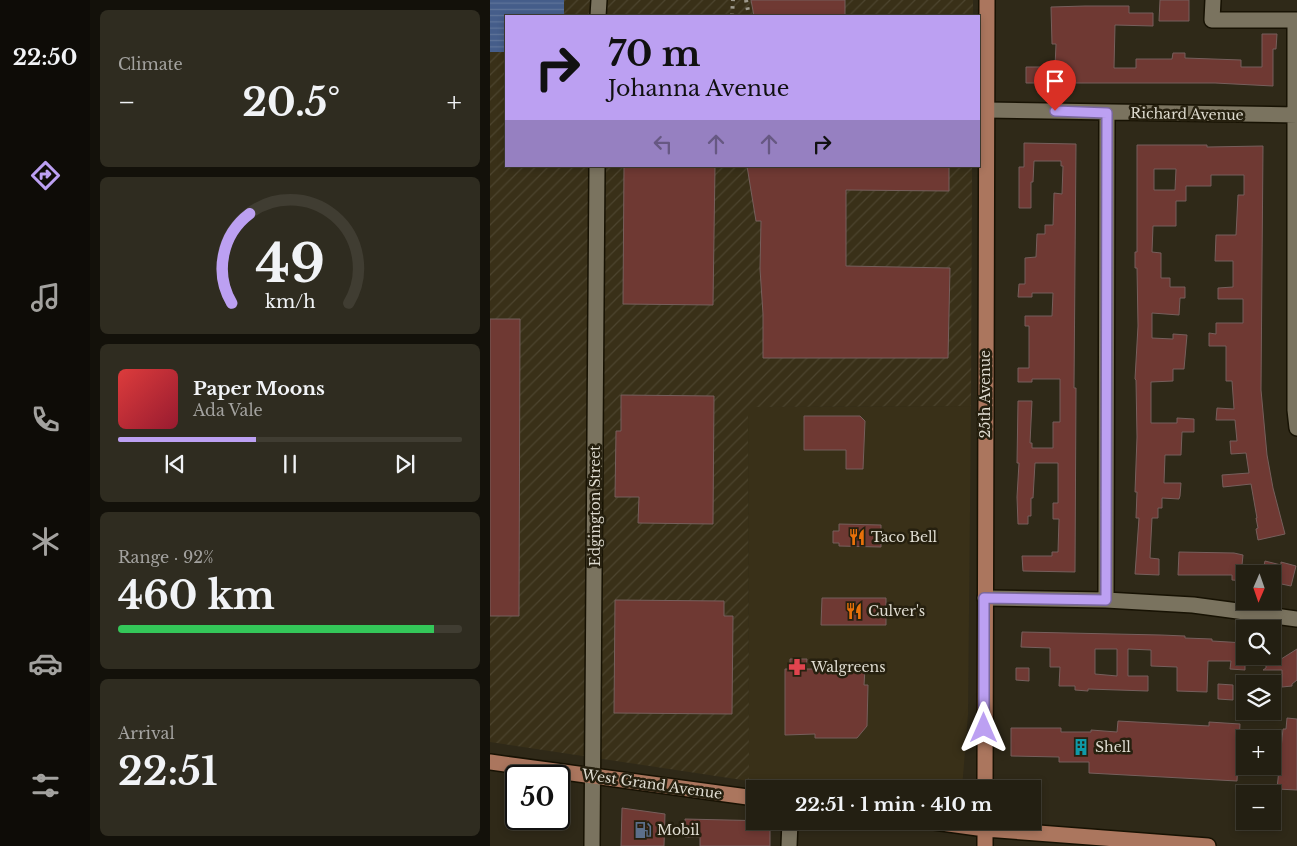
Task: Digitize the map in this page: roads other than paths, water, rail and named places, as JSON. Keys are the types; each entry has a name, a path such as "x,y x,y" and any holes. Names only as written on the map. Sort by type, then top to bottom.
{"main road":[{"name":"25th Avenue","path":"985,780 987,0"},
{"name":"West Grand Avenue","path":"490,762 746,797"},
{"path":"985,830 985,846"},
{"path":"1033,830 1177,845 1208,846"}],"street":[{"path":"598,0 598,15"},
{"path":"1212,0 1212,20 1296,20 1295,410 1297,428"},
{"name":"Richard Avenue","path":"986,110 1296,115"},
{"path":"1106,600 1107,113"},
{"name":"Edgington Street","path":"592,846 597,167"},
{"path":"984,598 1106,600 1193,605 1297,619"},
{"path":"788,846 789,830"}],"water":[{"path":"490,0 564,0 564,15 505,15 505,52 490,52"}],"railway":[{"path":"732,15 733,0"},
{"path":"746,0 749,15"}],"place":[{"name":"Taco Bell","path":"857,537"},
{"name":"Culver's","path":"854,611"},
{"name":"Walgreens","path":"797,667"},
{"name":"Shell","path":"1081,747"},
{"name":"Mobil","path":"643,830"}]}
